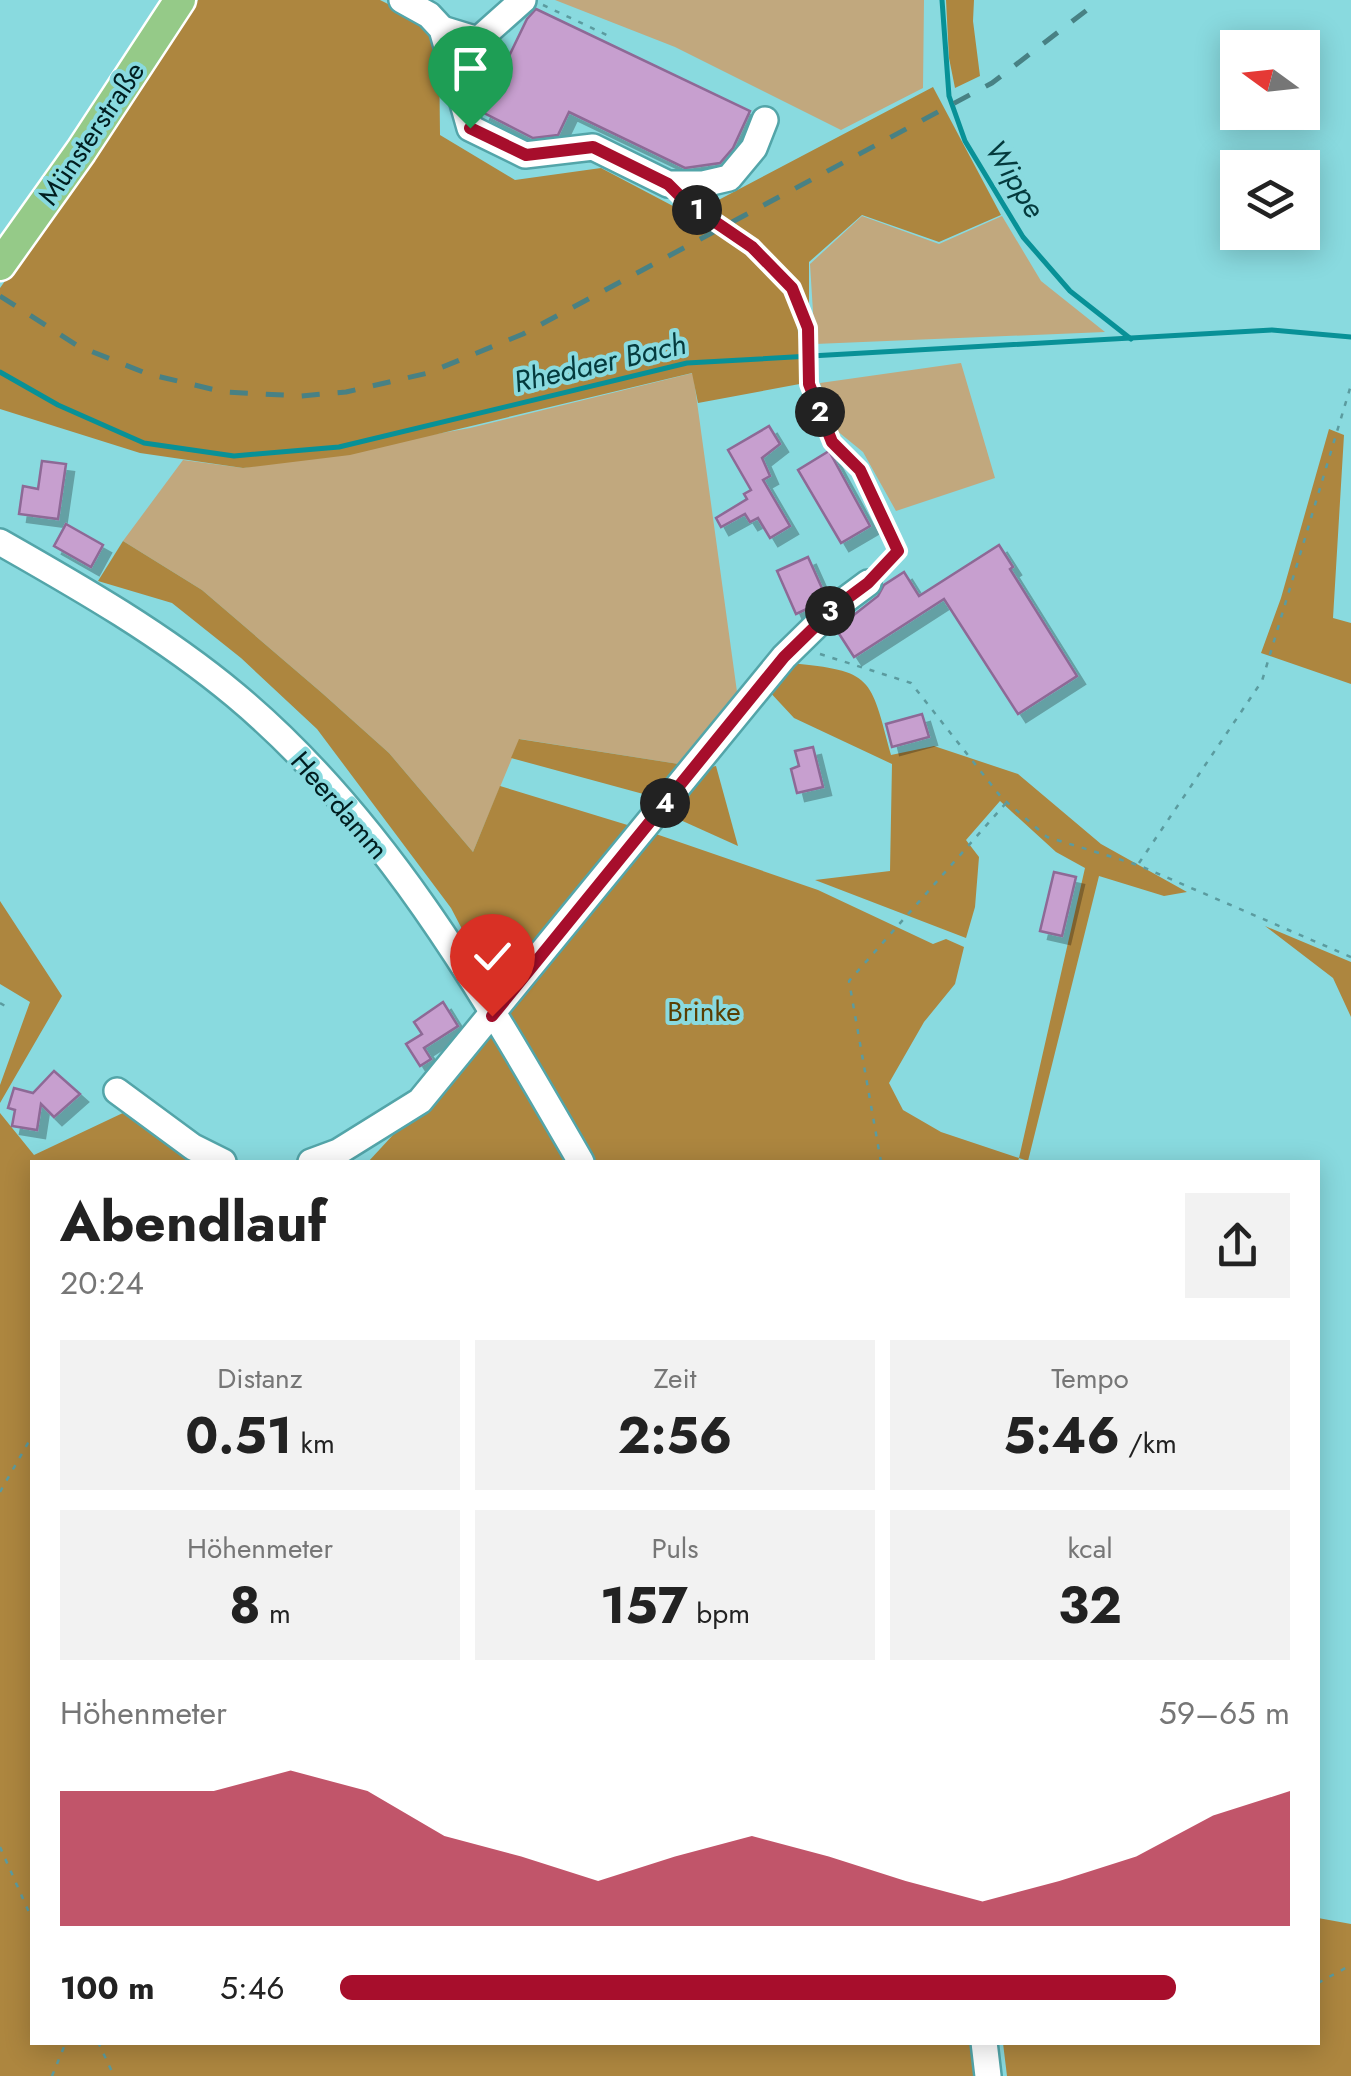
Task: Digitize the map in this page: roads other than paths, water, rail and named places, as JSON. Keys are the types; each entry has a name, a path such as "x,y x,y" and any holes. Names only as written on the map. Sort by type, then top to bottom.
{"main road":[{"name":"Münsterstraße","path":"0,264 92,135 180,0"}],"street":[{"path":"402,0 442,29 470,128 526,155 593,147 668,184 704,184 729,178 754,148 765,120"},
{"path":"478,40 523,0"},
{"path":"442,29 478,40 484,52 476,69 455,68"},
{"name":"Heerdamm","path":"0,542 164,641 236,696 303,758 356,816 434,921 580,1160"},
{"path":"317,1160 338,1152 420,1100 784,657 833,609 868,583"},
{"path":"117,1092 193,1147 219,1160"},
{"path":"984,2045 988,2076"}],"waterway":[{"name":"Wippe","path":"942,0 949,96 965,141 1023,237 1070,291 1131,339"},
{"name":"Rhedaer Bach","path":"0,372 58,405 144,443 234,456 339,447 687,363 1272,330 1351,337"}],"railway":[{"path":"0,296 78,346 148,374 224,392 301,396 346,392 428,373 523,334 992,83 1100,0"}],"park label":[{"name":"Brinke","path":"704,1011"}]}
